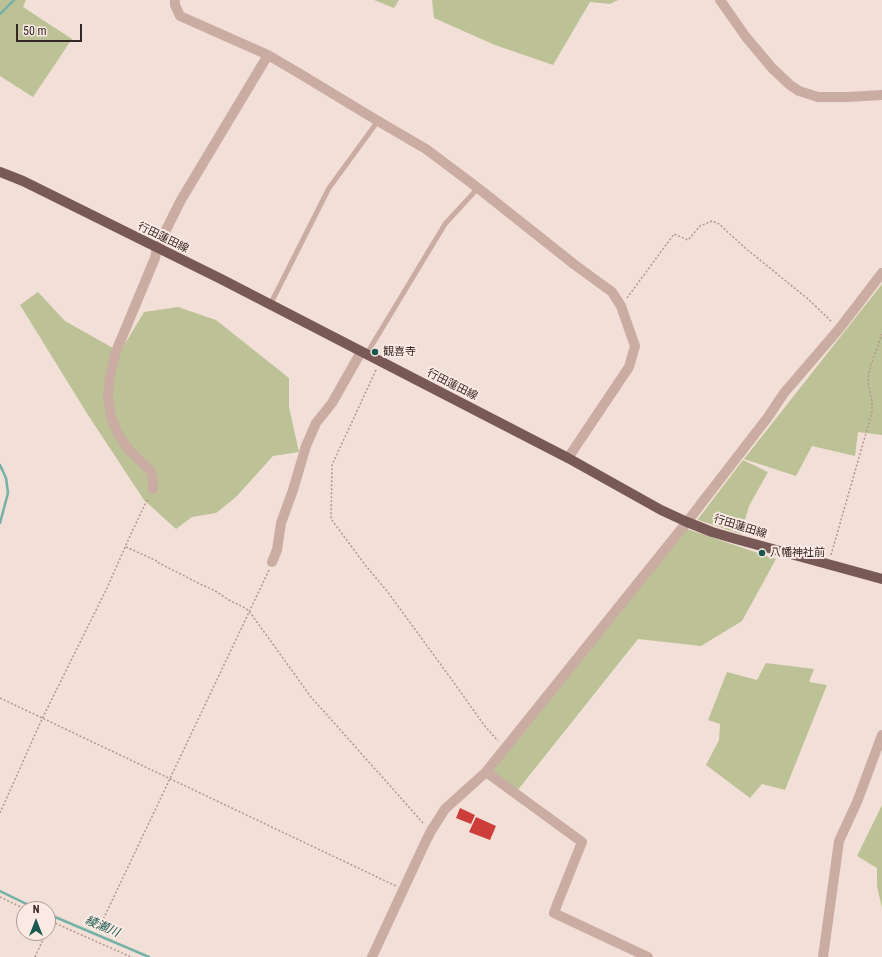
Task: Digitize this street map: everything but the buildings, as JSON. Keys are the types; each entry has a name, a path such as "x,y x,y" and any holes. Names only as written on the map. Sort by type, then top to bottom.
{"main road":[{"name":"行田蓮田線","path":"0,172 23,181 270,305 568,458 661,510 686,522 736,540 882,579"}],"street":[{"path":"175,0 175,5 180,16 268,55 426,149 612,292 621,306 635,346 629,367 568,458"},
{"path":"720,0 746,37 772,68 790,85 799,91 818,97 882,95"},
{"path":"153,489 151,471 128,449 118,434 111,417 108,396 110,376 115,354 155,258 157,248 181,200 268,55"},
{"path":"372,957 431,831 445,809 486,772 505,749 686,522 768,417 784,393 839,329 882,273"},
{"path":"272,562 277,550 281,523 306,446 316,423 332,403 363,354"},
{"path":"823,957 839,841 857,802 882,735"},
{"path":"486,772 582,842 554,913 648,957"}],"lane":[{"path":"270,305 330,188 378,121"},
{"path":"363,354 445,224 478,188"}],"path":[{"path":"621,306 674,234 688,240 700,226 712,221 719,224 744,247 808,299 839,329"},
{"path":"828,564 872,412 872,401 868,383 869,371 882,334"},
{"path":"379,362 332,465 331,519 391,597 484,725 505,749"},
{"path":"0,812 42,719 107,588 153,489"},
{"path":"126,546 210,588 249,611 311,697 431,831"},
{"path":"100,926 272,562"},
{"path":"0,698 403,890"},
{"path":"0,897 16,905"},
{"path":"56,924 131,957"},
{"path":"35,957 42,941"}],"green space":[{"path":"0,0 26,0 23,7 72,39 33,97 0,76"},
{"path":"374,0 399,0 394,8"},
{"path":"432,0 618,0 610,4 590,2 553,65 495,45 434,18"},
{"path":"882,284 882,435 858,432 855,456 812,446 796,476 744,459"},
{"path":"38,292 65,321 120,352 144,312 178,307 216,320 289,378 289,407 299,452 273,456 236,497 216,513 192,517 176,529 144,500 88,415 20,305"},
{"path":"743,460 768,472 749,506 741,534 698,520 698,519"},
{"path":"687,529 776,559 742,621 701,646 638,639 517,791 492,771"},
{"path":"766,663 814,669 809,682 827,685 785,790 762,784 750,798 706,765 719,740 720,724 708,720 727,672 757,680"},
{"path":"882,805 882,908 877,886 877,868 857,856"}],"waterway":[{"path":"0,14 14,0"},
{"path":"0,465 6,478 8,493 0,523"},
{"name":"綾瀬川","path":"0,891 21,901"},
{"name":"綾瀬川","path":"56,917 149,957"}],"place":[{"name":"観喜寺","path":"375,352"},
{"name":"八幡神社前","path":"762,553"}]}
